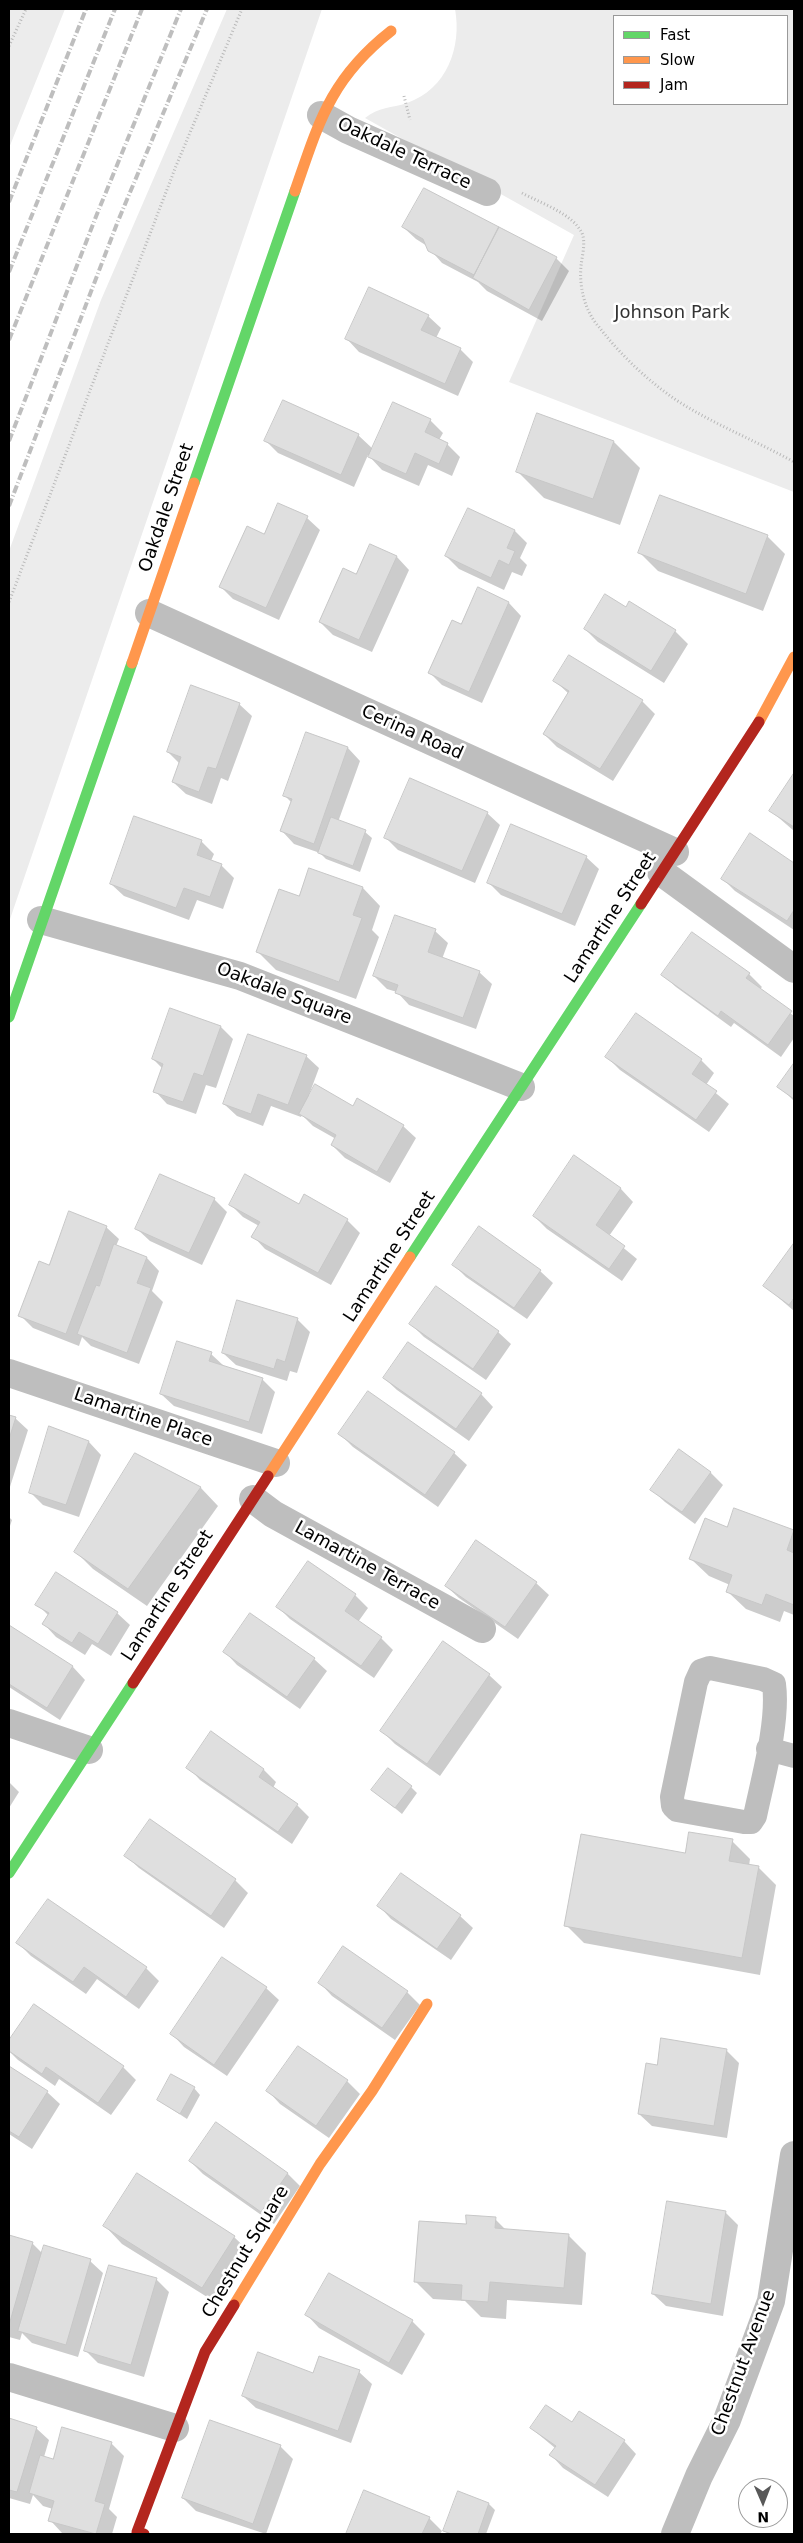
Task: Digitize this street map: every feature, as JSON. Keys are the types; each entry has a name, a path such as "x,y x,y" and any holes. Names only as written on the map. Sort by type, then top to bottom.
{"street":[{"name":"Oakdale Street","path":"9,1017 41,920 322,115 348,70 375,42 390,31"},
{"name":"Oakdale Terrace","path":"322,115 357,134 487,192"},
{"name":"Cerina Road","path":"149,613 668,862 794,969"},
{"name":"Lamartine Street","path":"9,1873 768,708 794,657"},
{"name":"Oakdale Square","path":"41,920 187,959 240,976 521,1087"},
{"name":"Lamartine Place","path":"9,1373 276,1463"},
{"name":"Lamartine Terrace","path":"252,1499 273,1514 482,1629"},
{"path":"9,1723 89,1750"},
{"name":"Chestnut Square","path":"144,2534 137,2532 175,2428 206,2352 320,2164 372,2091 427,2004"},
{"name":"Chestnut Avenue","path":"676,2534 699,2476 726,2420 771,2301 784,2280 794,2155"},
{"path":"9,2377 175,2428"}],"lane":[{"path":"710,1668 762,1679 774,1684 776,1698 768,1749 755,1816 751,1822 678,1810 673,1806 672,1797 696,1682 701,1671 710,1668"},
{"path":"768,1749 794,1756"}],"path":[{"path":"9,46 26,9"},
{"path":"9,602 176,166 242,9"},
{"path":"404,96 412,125"},
{"path":"514,189 564,216 581,232 584,241 580,270 584,301 598,326 623,355 689,408 794,462"}],"green space":[{"path":"9,9 65,9 9,148"},
{"path":"227,9 322,9 9,922 9,551 101,300"},
{"name":"Johnson Park","path":"455,9 794,9 794,492 509,382 574,235 365,118 380,110 407,103 432,88 442,77 449,65 456,38 457,23"}],"building":[{"path":"424,188 499,227 474,275 428,251 423,239 402,227"},
{"path":"499,227 557,257 529,310 473,278"},
{"path":"369,287 429,315 421,330 461,348 445,384 345,339"},
{"path":"283,400 359,434 341,475 264,441"},
{"path":"393,402 431,419 425,432 448,443 439,464 415,453 406,474 368,457"},
{"path":"537,413 614,441 593,499 516,472"},
{"path":"660,495 768,535 746,594 638,553"},
{"path":"278,503 308,516 266,608 219,587 247,526 264,534"},
{"path":"468,508 515,530 507,548 515,551 509,565 499,560 491,578 445,556"},
{"path":"370,544 397,556 359,640 319,622 343,568 356,574"},
{"path":"478,587 509,602 469,692 428,673 452,620 461,624"},
{"path":"605,594 626,607 629,601 676,630 651,671 584,629"},
{"path":"569,655 643,700 600,769 543,734 569,691 553,681"},
{"path":"191,685 240,703 216,769 208,767 199,792 172,782 181,757 167,752"},
{"path":"306,732 348,747 314,844 280,831 292,799 283,796"},
{"path":"794,773 794,827 769,811"},
{"path":"410,778 488,812 462,871 384,838"},
{"path":"134,816 202,840 197,855 222,864 210,897 184,888 176,908 110,884"},
{"path":"331,817 366,830 353,866 318,853"},
{"path":"511,824 587,856 562,914 487,883"},
{"path":"750,833 794,863 794,910 787,921 721,879"},
{"path":"309,868 363,887 353,915 362,918 339,982 256,952 279,889 299,896"},
{"path":"395,915 436,929 428,952 480,971 463,1018 395,993 398,985 373,976"},
{"path":"692,932 750,973 746,978 792,1011 768,1045 721,1011 718,1016 661,975"},
{"path":"170,1008 221,1026 203,1076 194,1073 183,1102 153,1092 163,1064 152,1059"},
{"path":"636,1013 702,1059 692,1074 717,1091 696,1120 605,1057"},
{"path":"248,1034 307,1055 288,1105 258,1094 251,1114 223,1104"},
{"path":"794,1063 794,1099 777,1087"},
{"path":"315,1084 353,1106 357,1098 404,1125 377,1172 331,1145 336,1135 299,1114"},
{"path":"574,1155 621,1188 596,1225 625,1246 609,1269 533,1216"},
{"path":"160,1174 215,1198 189,1253 135,1229"},
{"path":"245,1174 299,1204 304,1194 348,1219 318,1273 251,1237 260,1222 229,1205"},
{"path":"69,1211 107,1226 66,1334 18,1316 39,1261 49,1265"},
{"path":"479,1226 541,1270 514,1308 452,1265"},
{"path":"794,1243 794,1298 789,1305 763,1286"},
{"path":"114,1244 147,1257 137,1283 151,1288 127,1353 77,1334 96,1285 99,1286"},
{"path":"436,1286 499,1331 473,1369 409,1324"},
{"path":"237,1300 298,1318 285,1362 277,1359 274,1369 222,1353"},
{"path":"177,1341 212,1352 209,1361 263,1378 249,1422 160,1394"},
{"path":"408,1342 482,1393 456,1429 383,1378"},
{"path":"368,1391 455,1452 425,1495 338,1434"},
{"path":"9,1415 16,1417 9,1439"},
{"path":"49,1426 89,1441 66,1505 29,1493"},
{"path":"679,1449 711,1472 682,1512 650,1490"},
{"path":"135,1453 201,1487 128,1589 74,1552"},
{"path":"734,1508 794,1530 787,1550 794,1553 794,1605 766,1594 762,1605 726,1592 732,1575 689,1559 705,1518 727,1527"},
{"path":"476,1540 537,1582 505,1627 445,1586"},
{"path":"308,1561 356,1594 345,1611 382,1637 361,1666 276,1607"},
{"path":"56,1572 118,1612 98,1644 79,1632 72,1643 42,1624 49,1613 35,1605"},
{"path":"250,1613 315,1658 287,1697 223,1652"},
{"path":"9,1625 73,1666 47,1708 9,1684"},
{"path":"443,1641 490,1674 427,1764 380,1731"},
{"path":"211,1731 264,1769 259,1777 298,1804 278,1832 186,1768"},
{"path":"388,1768 412,1786 395,1808 371,1790"},
{"path":"150,1819 236,1879 211,1916 124,1856"},
{"path":"689,1832 733,1839 729,1861 759,1866 742,1958 564,1926 581,1834 685,1853"},
{"path":"401,1873 461,1915 437,1949 377,1906"},
{"path":"48,1899 147,1967 126,1997 84,1967 73,1982 16,1943"},
{"path":"343,1946 408,1991 382,2028 318,1983"},
{"path":"222,1957 267,1987 214,2065 170,2034"},
{"path":"34,2004 124,2066 98,2103 46,2067 42,2074 9,2051 9,2040"},
{"path":"661,2038 727,2049 714,2126 638,2114 646,2063 657,2065"},
{"path":"298,2046 348,2080 316,2126 266,2091"},
{"path":"9,2066 48,2091 19,2137 9,2131"},
{"path":"171,2074 195,2087 180,2114 157,2100"},
{"path":"216,2122 288,2173 261,2212 189,2161"},
{"path":"137,2173 235,2236 202,2288 103,2226"},
{"path":"667,2201 726,2211 711,2304 652,2294"},
{"path":"466,2215 496,2217 495,2228 569,2234 564,2288 490,2282 488,2302 461,2300 462,2285 414,2282 419,2221 466,2224"},
{"path":"9,2235 33,2242 9,2325"},
{"path":"44,2245 91,2259 66,2345 18,2331"},
{"path":"109,2265 157,2278 131,2365 84,2351"},
{"path":"329,2273 413,2320 389,2363 305,2315"},
{"path":"258,2352 313,2373 319,2356 360,2370 338,2431 242,2396"},
{"path":"546,2405 572,2422 579,2411 625,2440 595,2485 549,2455 556,2446 530,2428"},
{"path":"9,2418 37,2427 17,2492 9,2490"},
{"path":"210,2420 281,2445 253,2524 182,2498"},
{"path":"62,2427 112,2442 95,2501 105,2504 96,2534 48,2521 54,2501 29,2493 40,2455 53,2459"},
{"path":"364,2490 430,2517 422,2534 346,2534"},
{"path":"458,2491 489,2503 478,2534 452,2534 443,2531"}],"railway":[{"path":"9,202 86,9"},
{"path":"9,272 115,9"},
{"path":"9,340 142,9"},
{"path":"9,441 97,214 181,9"},
{"path":"9,506 118,221 207,9"}],"traffic: fast":[{"path":"194,483 295,191"},
{"path":"9,1017 132,663"},
{"path":"410,1257 641,904"},
{"path":"9,1873 133,1683"}],"traffic: slow":[{"path":"295,191 329,103 354,67 370,49 391,31"},
{"path":"132,663 194,483"},
{"path":"759,722 794,657"},
{"path":"268,1476 410,1257"},
{"path":"234,2305 320,2164 372,2091 427,2004"}],"traffic: jam":[{"path":"641,904 759,722"},
{"path":"133,1683 268,1476"},
{"path":"144,2534 137,2532 205,2352 234,2305"}]}
